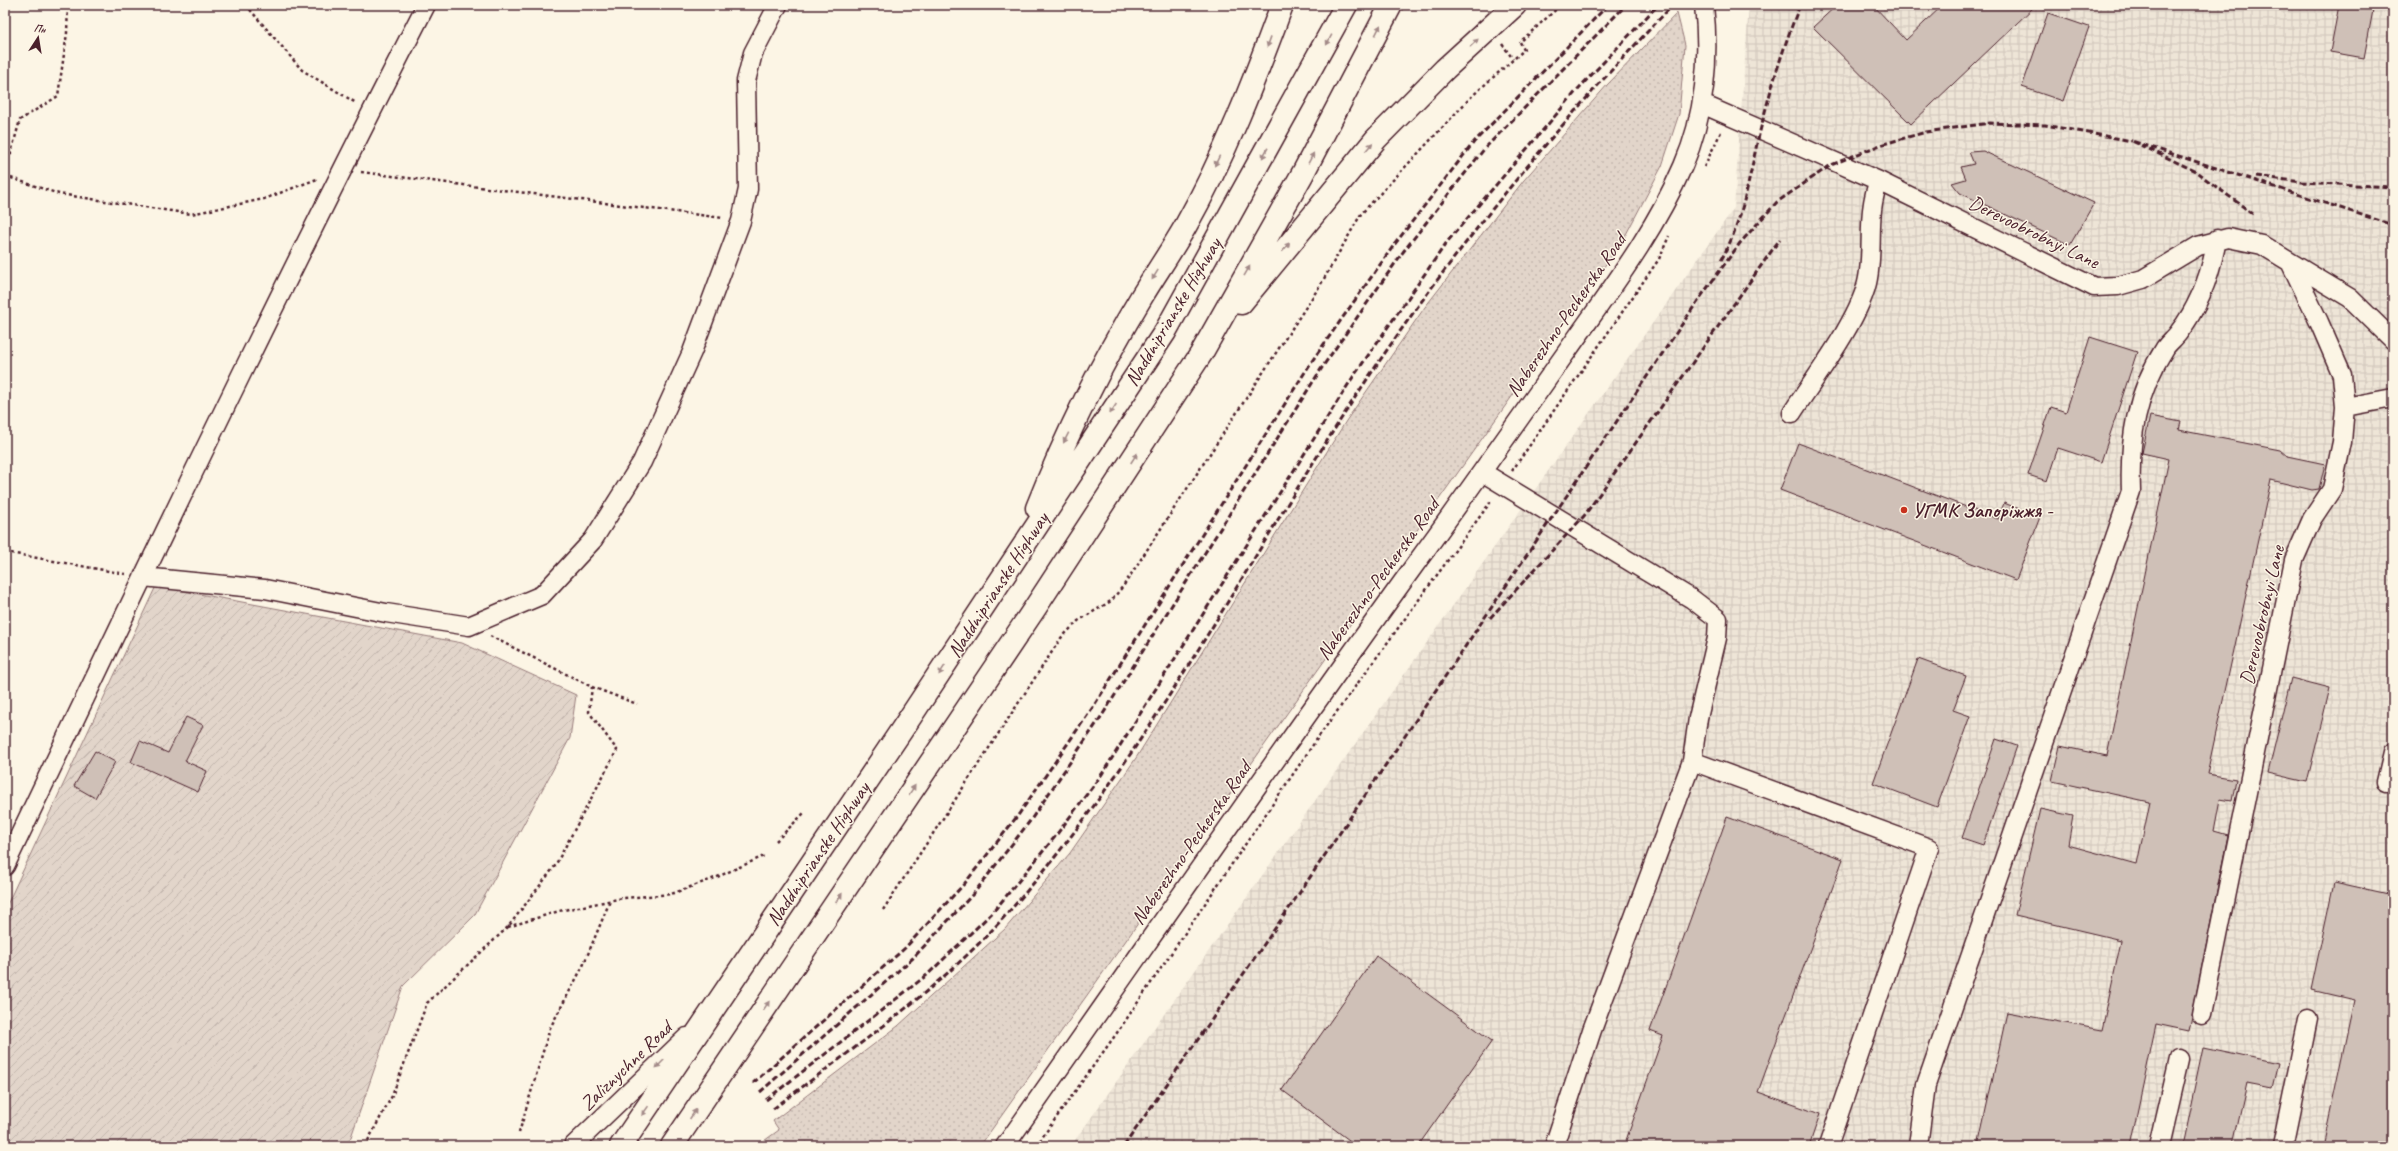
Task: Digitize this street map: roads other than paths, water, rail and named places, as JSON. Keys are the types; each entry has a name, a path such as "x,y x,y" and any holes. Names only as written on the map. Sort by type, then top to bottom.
{"main road":[{"path":"1018,554 1060,450 1141,297 1185,226 1237,121 1282,5"},
{"name":"Naddniprianske Highway","path":"621,1146 1165,332 1346,5"},
{"name":"Naddniprianske Highway","path":"672,1146 1035,608 1201,354 1303,173 1391,5"},
{"path":"1201,354 1376,139 1445,69 1515,5"}],"street":[{"path":"5,866 143,577 342,169 426,5"},
{"path":"143,577 265,589 386,614 469,626 542,595 593,540 642,462 692,352 741,221 748,188 746,81 753,53 778,5"},
{"name":"Naberezhno-Pecherska Road","path":"1005,1146 1358,643 1482,472 1647,238 1685,161 1702,104 1707,48 1704,5"},
{"name":"Derevoobrobnyi Lane","path":"1702,104 1879,181 2094,287 2118,286 2143,279 2198,246 2228,238 2262,246 2290,262 2319,322 2342,375 2345,407 2342,442 2332,489 2312,519 2294,560 2202,1015"},
{"path":"1792,414 1858,308 1868,279 1870,211 1872,197 1879,181"},
{"path":"1918,1146 1926,1085 2131,491 2129,454 2137,408 2165,348 2180,331 2198,301 2211,270 2216,240"},
{"path":"2290,262 2350,298 2393,340"},
{"path":"2345,407 2393,398"},
{"path":"1482,472 1502,486 1692,599 1718,619 1717,638 1698,718 1692,761 1592,1030 1554,1146"},
{"path":"2386,782 2393,752"},
{"path":"1692,761 1929,848 1828,1146"},
{"name":"Zaliznychne Road","path":"573,1146 708,1017"},
{"path":"2282,1146 2308,1020"},
{"path":"2159,1146 2179,1059"}],"railway":[{"path":"753,1083 905,948 965,883 1019,814 1093,707 1312,361 1394,245 1474,142 1608,5"},
{"path":"760,1092 913,958 974,893 1030,821 1103,714 1323,366 1403,252 1485,148 1626,5"},
{"path":"766,1100 927,975 993,912 1054,838 1102,774 1351,380 1447,242 1579,88 1658,5"},
{"path":"773,1109 894,1018 952,969 1005,916 1056,855 1104,792 1149,727 1360,390 1431,288 1547,143 1588,96 1673,5"},
{"path":"1721,260 1729,245 1740,215 1772,86 1782,53 1800,5"},
{"path":"1124,1146 1292,904 1697,302 1740,243 1777,202 1831,165 1880,145 1926,132 1990,123 2045,125 2132,141"},
{"path":"2253,214 2195,171 2132,141 2393,225"},
{"path":"2256,176 2301,182 2393,187"},
{"path":"1490,618 1584,516 1780,239"}],"place":[{"name":"УГМК Запоріжжя -","path":"1904,510"}]}
